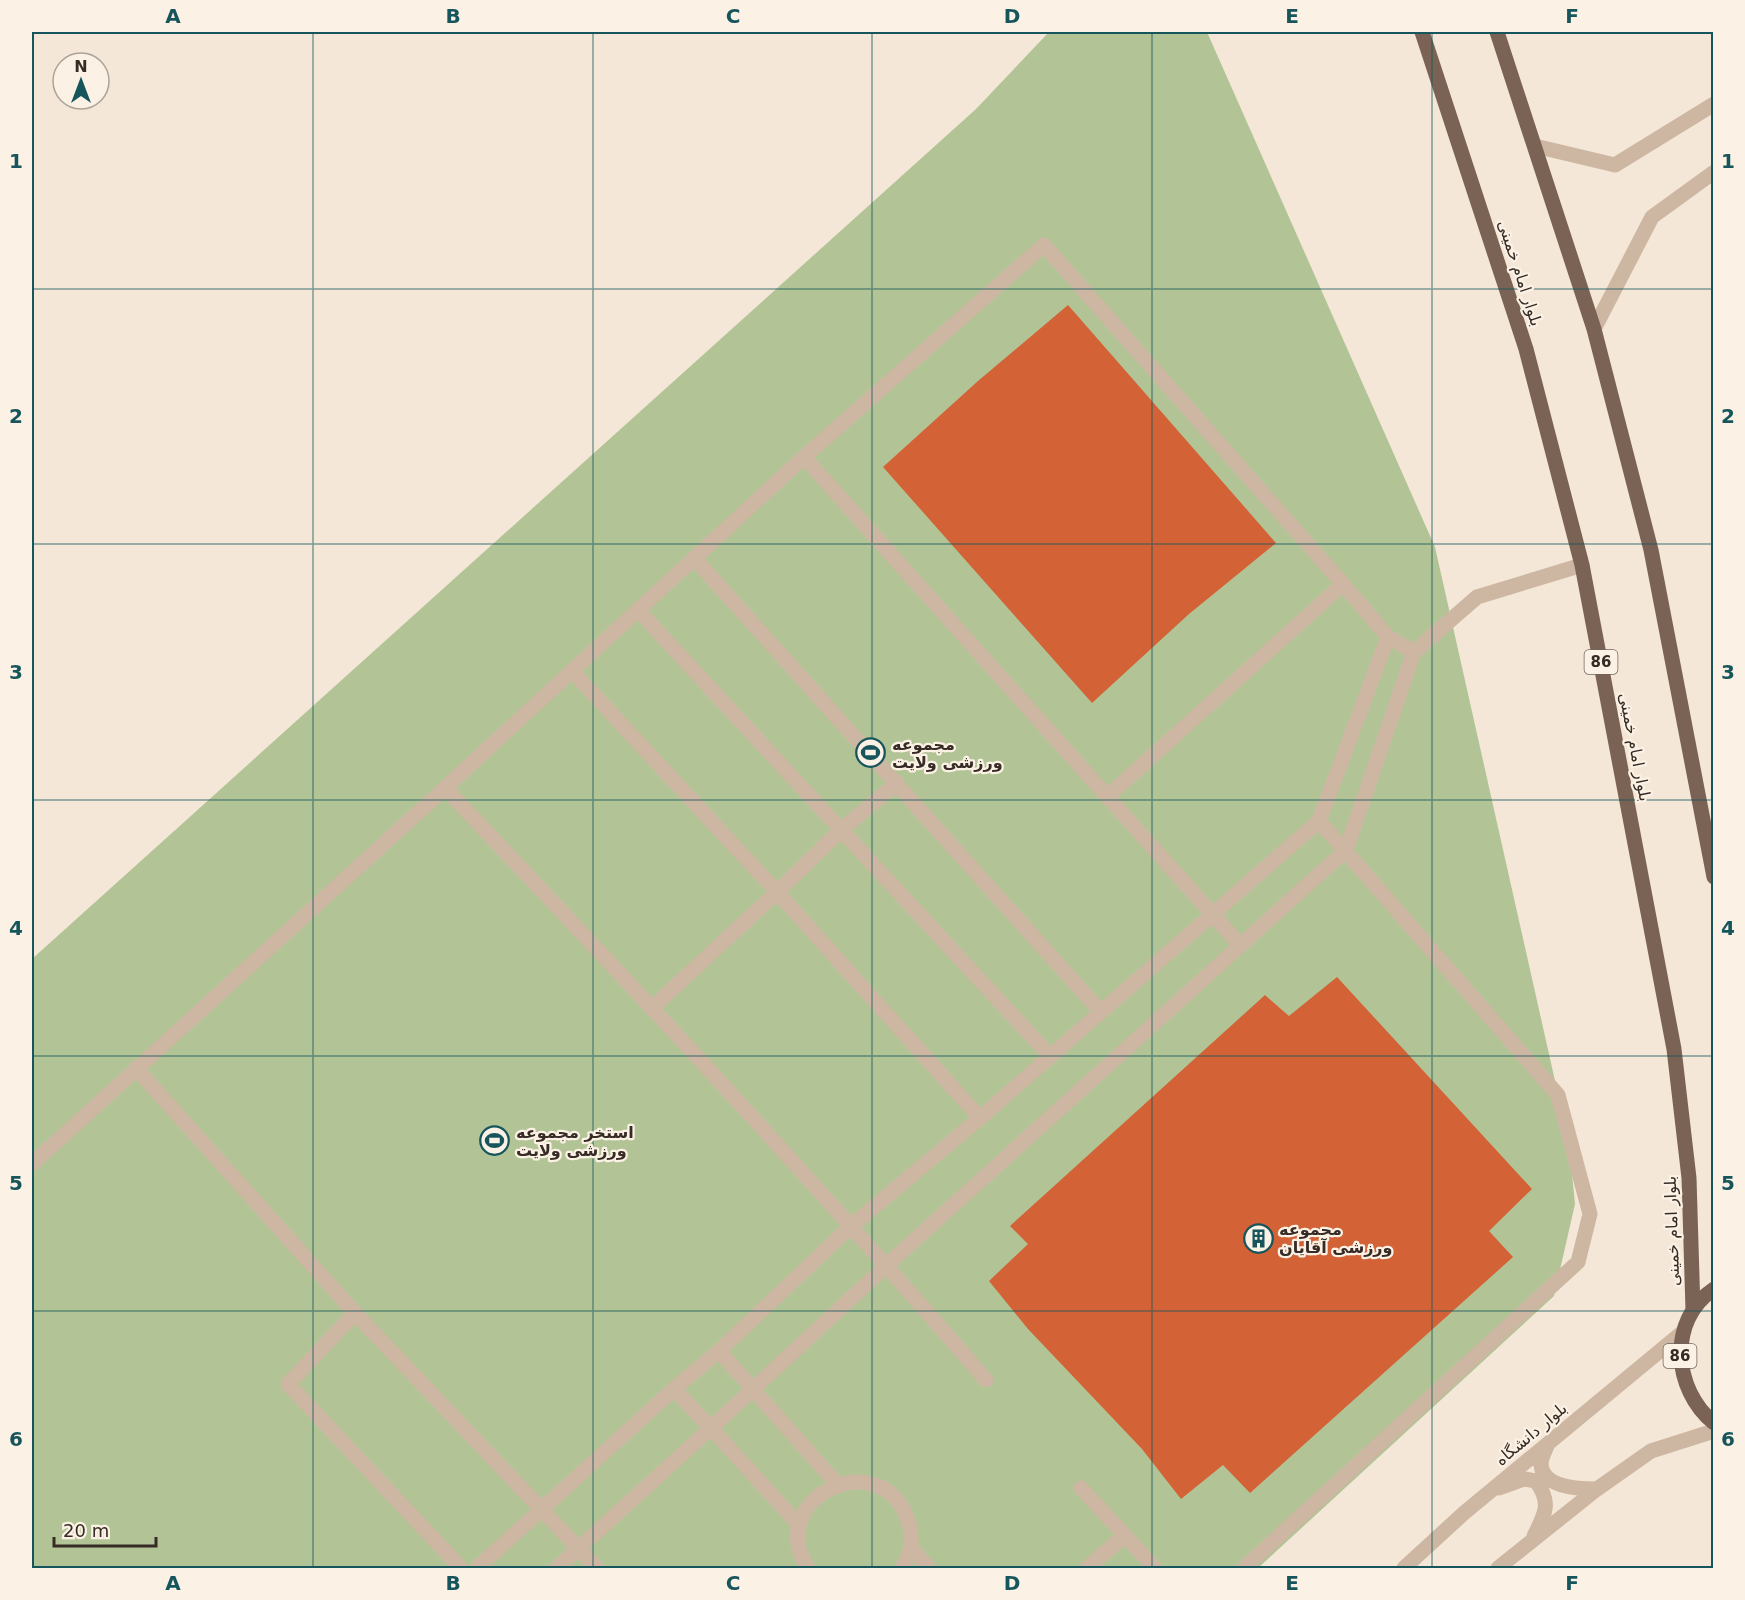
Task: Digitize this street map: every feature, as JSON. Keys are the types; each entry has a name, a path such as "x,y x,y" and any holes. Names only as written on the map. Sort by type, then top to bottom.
{"main road":[{"name":"بلوار امام خمینی","path":"1422,32 1526,349 1582,566 1674,1049 1689,1178 1693,1310"},
{"path":"1497,32 1594,330 1652,550 1713,877"},
{"name":"86","path":"1713,1288 1693,1310 1684,1331 1680,1352 1682,1375 1690,1396 1713,1423"}],"street":[{"path":"1534,146 1615,165 1713,104"},
{"path":"1594,330 1652,218 1713,172"},
{"path":"32,1164 804,457 1044,245 1388,637 1414,652"},
{"path":"804,457 1240,945"},
{"path":"694,558 1101,1012"},
{"path":"557,1569 887,1265 1346,850 1414,652 1477,597 1582,566"},
{"path":"1108,796 1343,584"},
{"path":"638,610 1050,1056"},
{"path":"477,1569 674,1389 719,1351 850,1227 980,1118 1319,821 1388,637"},
{"path":"572,671 777,892 980,1118"},
{"path":"653,1007 841,830 897,783"},
{"path":"445,788 653,1007 850,1227 887,1265 986,1380"},
{"path":"1244,1569 1578,1262 1590,1214 1558,1095 1319,821"},
{"path":"136,1068 355,1313 597,1569"},
{"path":"355,1313 288,1384 461,1569"},
{"name":"بلوار دانشگاه","path":"1404,1569 1491,1491 1684,1331"},
{"path":"719,1351 837,1484"},
{"path":"674,1389 799,1525"},
{"path":"1498,1569 1597,1490 1652,1451 1713,1431"},
{"path":"1548,1443 1540,1462 1542,1471 1559,1484 1570,1488 1597,1490"},
{"path":"1491,1491 1524,1479 1536,1481 1544,1493 1546,1511 1531,1542"},
{"path":"808,1569 798,1544 799,1525 807,1508 820,1493 837,1484 856,1482 876,1485 892,1496 904,1510 911,1529 911,1548 902,1569"},
{"path":"1081,1488 1155,1569"},
{"path":"1087,1569 1125,1536"},
{"path":"911,1548 929,1569"}],"green space":[{"name":"مجموعه ورزشی ولایت","path":"1049,32 1207,32 1435,547 1569,1143 1575,1204 1554,1296 1258,1568 32,1568 32,959 976,109"}],"building":[{"path":"1068,305 1276,543 1189,614 1092,703 883,467 978,381"},
{"name":"مجموعه ورزشی آقایان","path":"1337,977 1532,1189 1489,1231 1513,1257 1250,1493 1223,1465 1181,1499 1142,1449 1028,1329 989,1281 1028,1244 1010,1226 1265,995 1289,1016"}],"place":[{"name":"مجموعه ورزشی ولایت","path":"871,753"},
{"name":"استخر مجموعه ورزشی ولایت","path":"495,1141"},
{"name":"مجموعه ورزشی آقایان","path":"1258,1238"}]}
